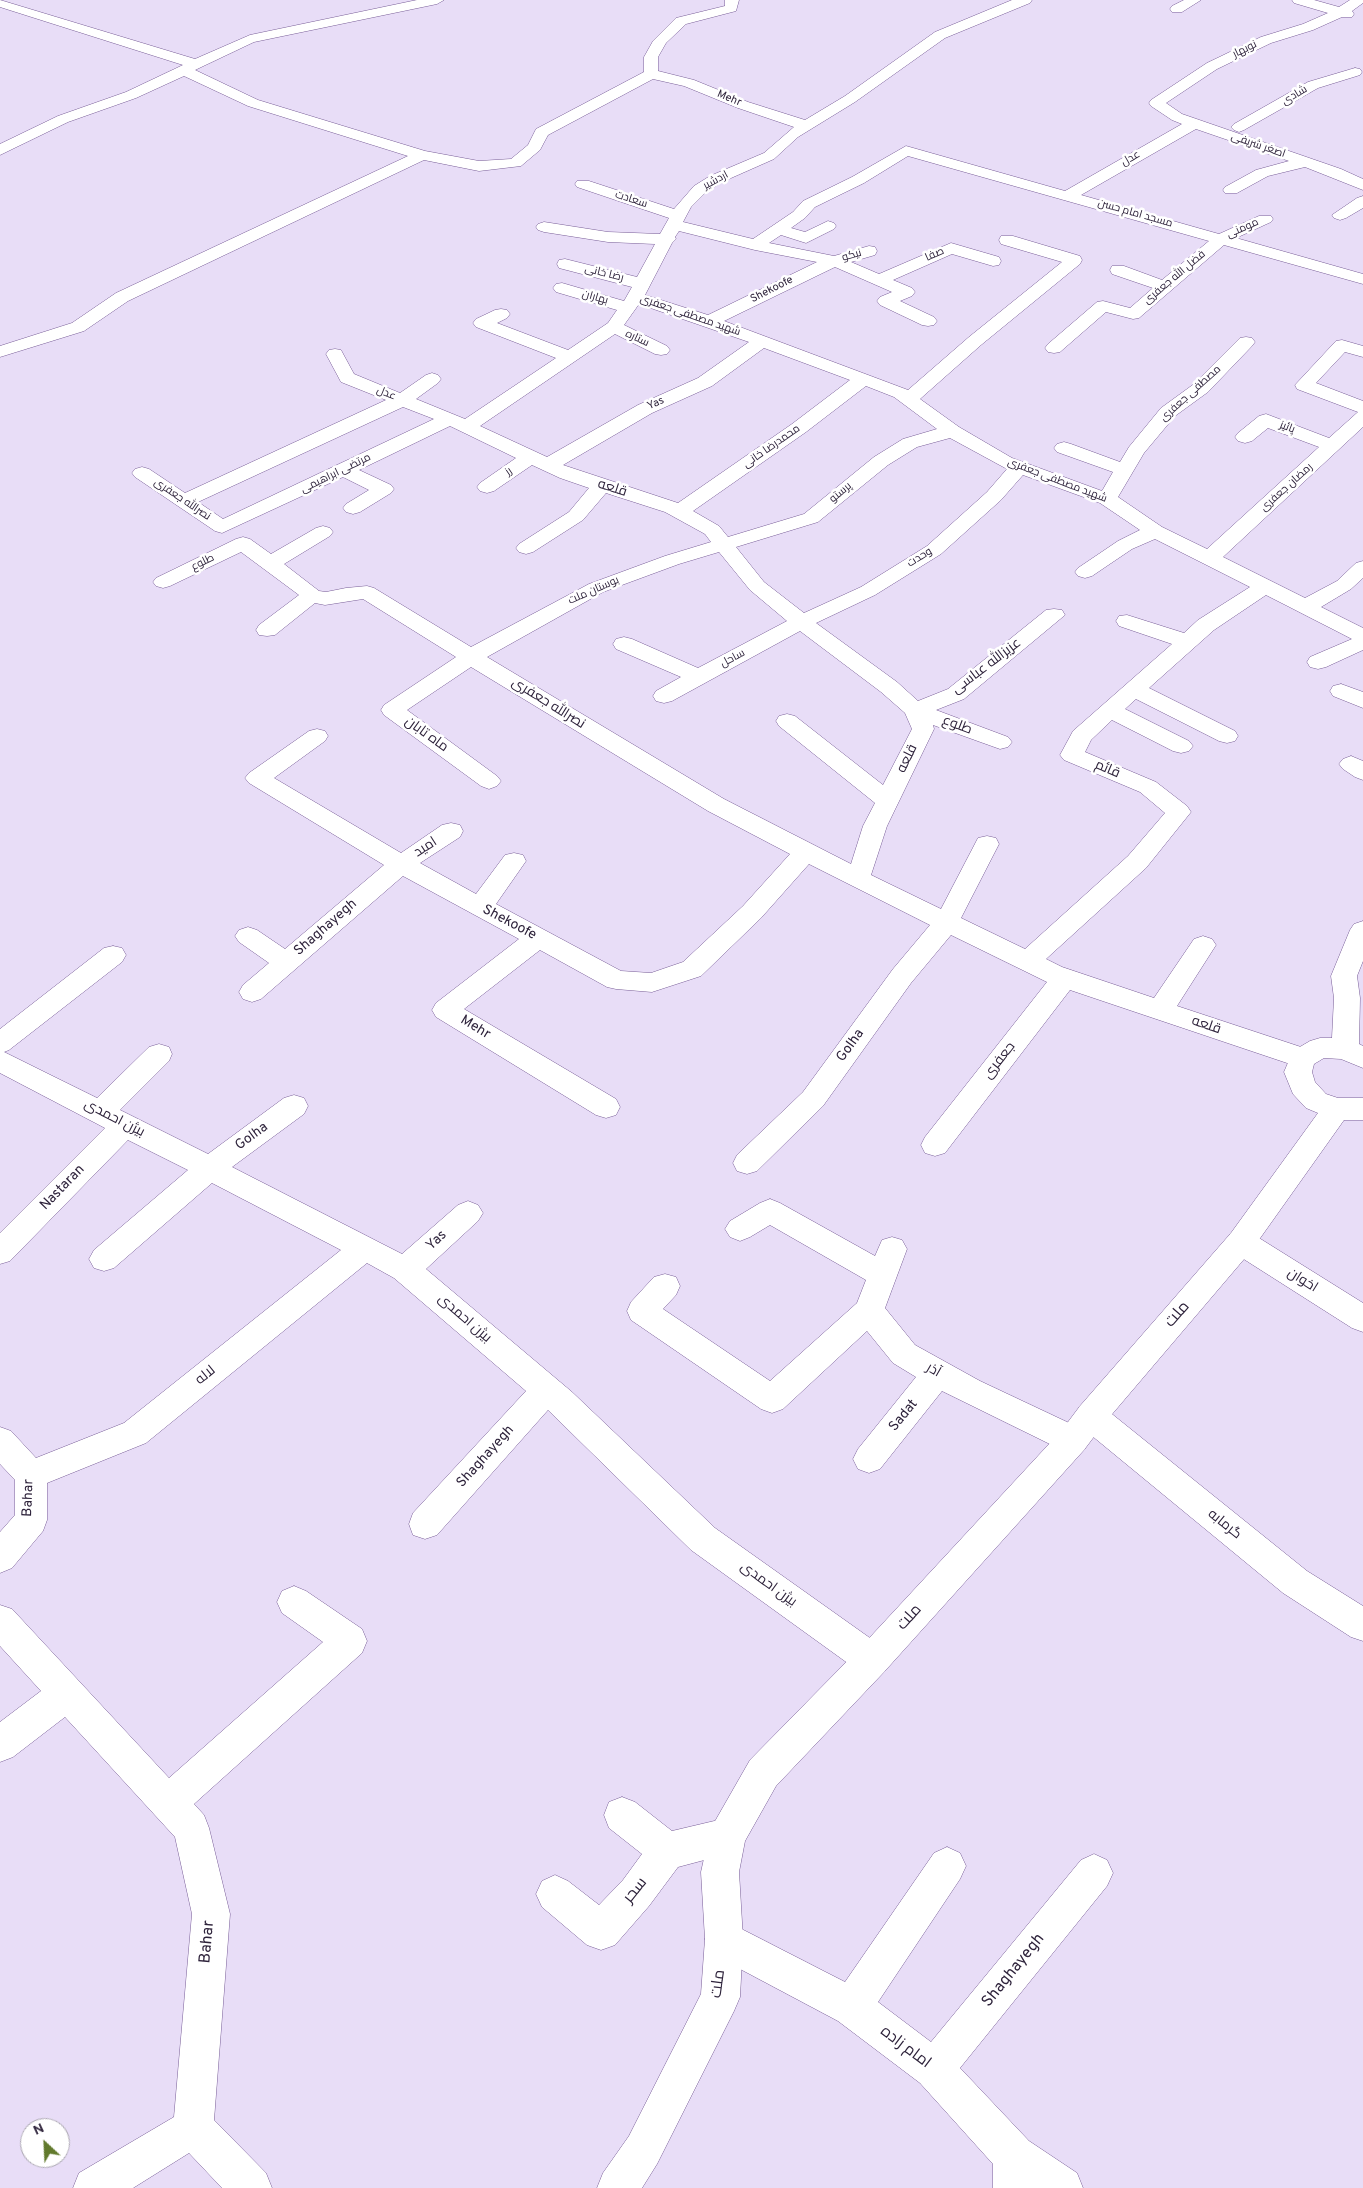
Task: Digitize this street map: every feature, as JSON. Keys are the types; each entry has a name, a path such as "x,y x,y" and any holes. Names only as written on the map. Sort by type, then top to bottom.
{"street":[{"path":"0,150 63,119 131,95 250,39 437,0"},
{"path":"0,4 189,67 253,102 422,155 479,166 515,164 535,147 541,132 651,74 651,57 660,41 681,21 731,8 732,0"},
{"name":"اردشیر","path":"457,423 570,357 614,328 635,296 674,227 684,205 700,189 769,156 793,134 850,99 940,35 987,14 1025,0"},
{"path":"1177,10 1194,0"},
{"path":"1298,0 1363,19"},
{"name":"نوبهار","path":"1156,103 1212,66 1266,40 1308,27 1341,12 1359,0"},
{"name":"شادی","path":"1239,127 1313,85 1360,71"},
{"name":"Mehr","path":"651,74 689,83 743,106 807,126"},
{"name":"اصغر شریفی","path":"1156,103 1177,117 1194,124 1305,162 1363,185"},
{"name":"عدل","path":"1068,195 1194,124"},
{"name":"مسجد امام حسن","path":"780,228 799,215 809,204 858,180 906,151 1363,279"},
{"path":"0,352 78,327 122,297 422,155"},
{"path":"1231,190 1262,173 1305,162"},
{"path":"1348,178 1363,166"},
{"name":"سعادت","path":"583,184 674,227"},
{"path":"1340,215 1363,201"},
{"name":"مومنی","path":"1222,239 1265,220"},
{"path":"755,245 780,228 806,238 828,226"},
{"path":"544,227 608,237 674,227 835,261 906,292 886,301 928,322"},
{"name":"فضل الله جعفری","path":"1054,348 1103,306 1133,314 1222,239"},
{"path":"909,399 975,341 1074,260 1007,240"},
{"name":"صفا","path":"879,280 951,248 993,261"},
{"name":"نیکو","path":"835,261 869,251"},
{"name":"Shekoofe","path":"710,321 835,261"},
{"name":"رضا خانی","path":"565,264 635,296"},
{"path":"1118,270 1165,287"},
{"name":"بهاران","path":"562,288 635,296"},
{"name":"شهید مصطفی جعفری","path":"635,296 710,321 901,393 952,431 1005,462 1107,499 1155,531 1363,636"},
{"path":"501,314 482,323 570,357"},
{"name":"ستاره","path":"614,328 661,350"},
{"name":"Yas","path":"539,461 704,382 762,341"},
{"name":"مصطفی جعفری","path":"1107,499 1136,452 1168,412 1201,388 1246,342"},
{"path":"1363,352 1342,345 1304,384 1363,408"},
{"name":"عدل","path":"335,354 347,378 457,423"},
{"path":"183,501 402,400 432,379"},
{"name":"محمدرضا خانی","path":"679,512 799,428 864,379"},
{"name":"رمضان جعفری","path":"1209,559 1363,417"},
{"name":"پائیز","path":"1245,437 1266,420 1333,446"},
{"name":"قلعه","path":"457,423 539,461 679,512 712,530 757,586 801,622 889,687 915,710 923,729 875,826 857,878 1065,978 1303,1058"},
{"name":"مرتضی ابراهیمی","path":"222,527 344,470 457,423"},
{"name":"پرستو","path":"725,545 760,532 810,518 895,452 910,443 952,431"},
{"path":"1064,448 1125,470"},
{"name":"رز","path":"487,487 539,461"},
{"name":"وحدت","path":"801,622 868,591 934,550 994,496 1020,467"},
{"path":"344,470 384,489 353,508"},
{"name":"نصرالله جعفری","path":"142,473 222,527"},
{"path":"526,548 576,516 602,485"},
{"path":"1085,572 1125,546 1155,531"},
{"path":"267,630 312,595 270,564 323,532"},
{"name":"طلوع","path":"163,582 243,543 270,564"},
{"name":"بوستان ملت","path":"472,656 596,588 672,560 725,545"},
{"path":"1305,607 1344,586 1363,568"},
{"name":"قائم","path":"1028,961 1138,862 1178,812 1148,787 1072,755 1081,736 1206,625 1265,587"},
{"name":"نصرالله جعفری","path":"312,595 325,599 367,592 716,805 857,878"},
{"name":"عزیزالله عباسی","path":"915,710 956,694 1054,615"},
{"path":"1127,621 1187,642"},
{"name":"ساحل","path":"664,696 801,622"},
{"path":"1318,662 1363,642"},
{"path":"624,644 699,677"},
{"name":"ماه تابان","path":"472,656 392,710 489,780"},
{"path":"1134,689 1227,736"},
{"path":"1342,691 1363,701"},
{"name":"طلوع","path":"915,710 1000,742"},
{"path":"1110,710 1180,746"},
{"path":"787,720 888,800"},
{"name":"Shekoofe","path":"317,736 257,778 401,864 616,980 652,983 692,969 752,912 806,852"},
{"name":"امید","path":"401,864 451,831"},
{"name":"Golha","path":"748,1164 813,1099 902,976 947,922 987,844"},
{"path":"480,907 514,861"},
{"name":"Shaghayegh","path":"252,992 401,864"},
{"path":"1349,1109 1316,1101 1302,1087 1298,1072 1303,1058 1320,1048 1354,1053 1355,1002 1344,976 1363,930"},
{"path":"248,936 286,962"},
{"name":"Mehr","path":"538,938 445,1010 606,1107"},
{"path":"1160,1010 1203,945"},
{"path":"0,1043 113,955"},
{"name":"جعفری","path":"935,1145 1065,978"},
{"name":"Nastaran","path":"0,1252 113,1118 159,1054"},
{"name":"بیژن احمدی","path":"0,1060 405,1269 547,1390 703,1539 872,1660"},
{"name":"Golha","path":"104,1259 210,1168 294,1106"},
{"name":"ملت","path":"618,2188 643,2150 720,1997 724,1939 720,1872 727,1836 763,1774 872,1660 1082,1428 1241,1242 1349,1109"},
{"path":"665,1286 642,1310 772,1399 868,1311 888,1262 770,1211 740,1229"},
{"name":"Yas","path":"405,1269 468,1213"},
{"name":"اخوان","path":"1241,1242 1363,1320"},
{"name":"لاله","path":"31,1475 135,1433 365,1248"},
{"name":"آذر","path":"868,1311 904,1354 969,1391 1082,1428"},
{"name":"Sadat","path":"869,1459 938,1374"},
{"name":"Shaghayegh","path":"425,1524 547,1390"},
{"name":"گرمابه","path":"1082,1428 1295,1582 1363,1625"},
{"name":"Bahar","path":"0,1441 31,1475 31,1520 0,1557"},
{"path":"168,1803 350,1641 294,1602"},
{"name":"Bahar","path":"0,1621 191,1828 211,1914 193,2128"},
{"path":"0,1744 67,1694"},
{"path":"622,1815 666,1851 727,1836"},
{"name":"سحر","path":"555,1894 601,1931 636,1893 666,1851"},
{"path":"852,2007 947,1866"},
{"name":"Shaghayegh","path":"934,2069 1094,1874"},
{"name":"امام زاده","path":"724,1939 852,2007 934,2069 1014,2172 1062,2188"},
{"path":"94,2188 193,2128 251,2188"}]}
